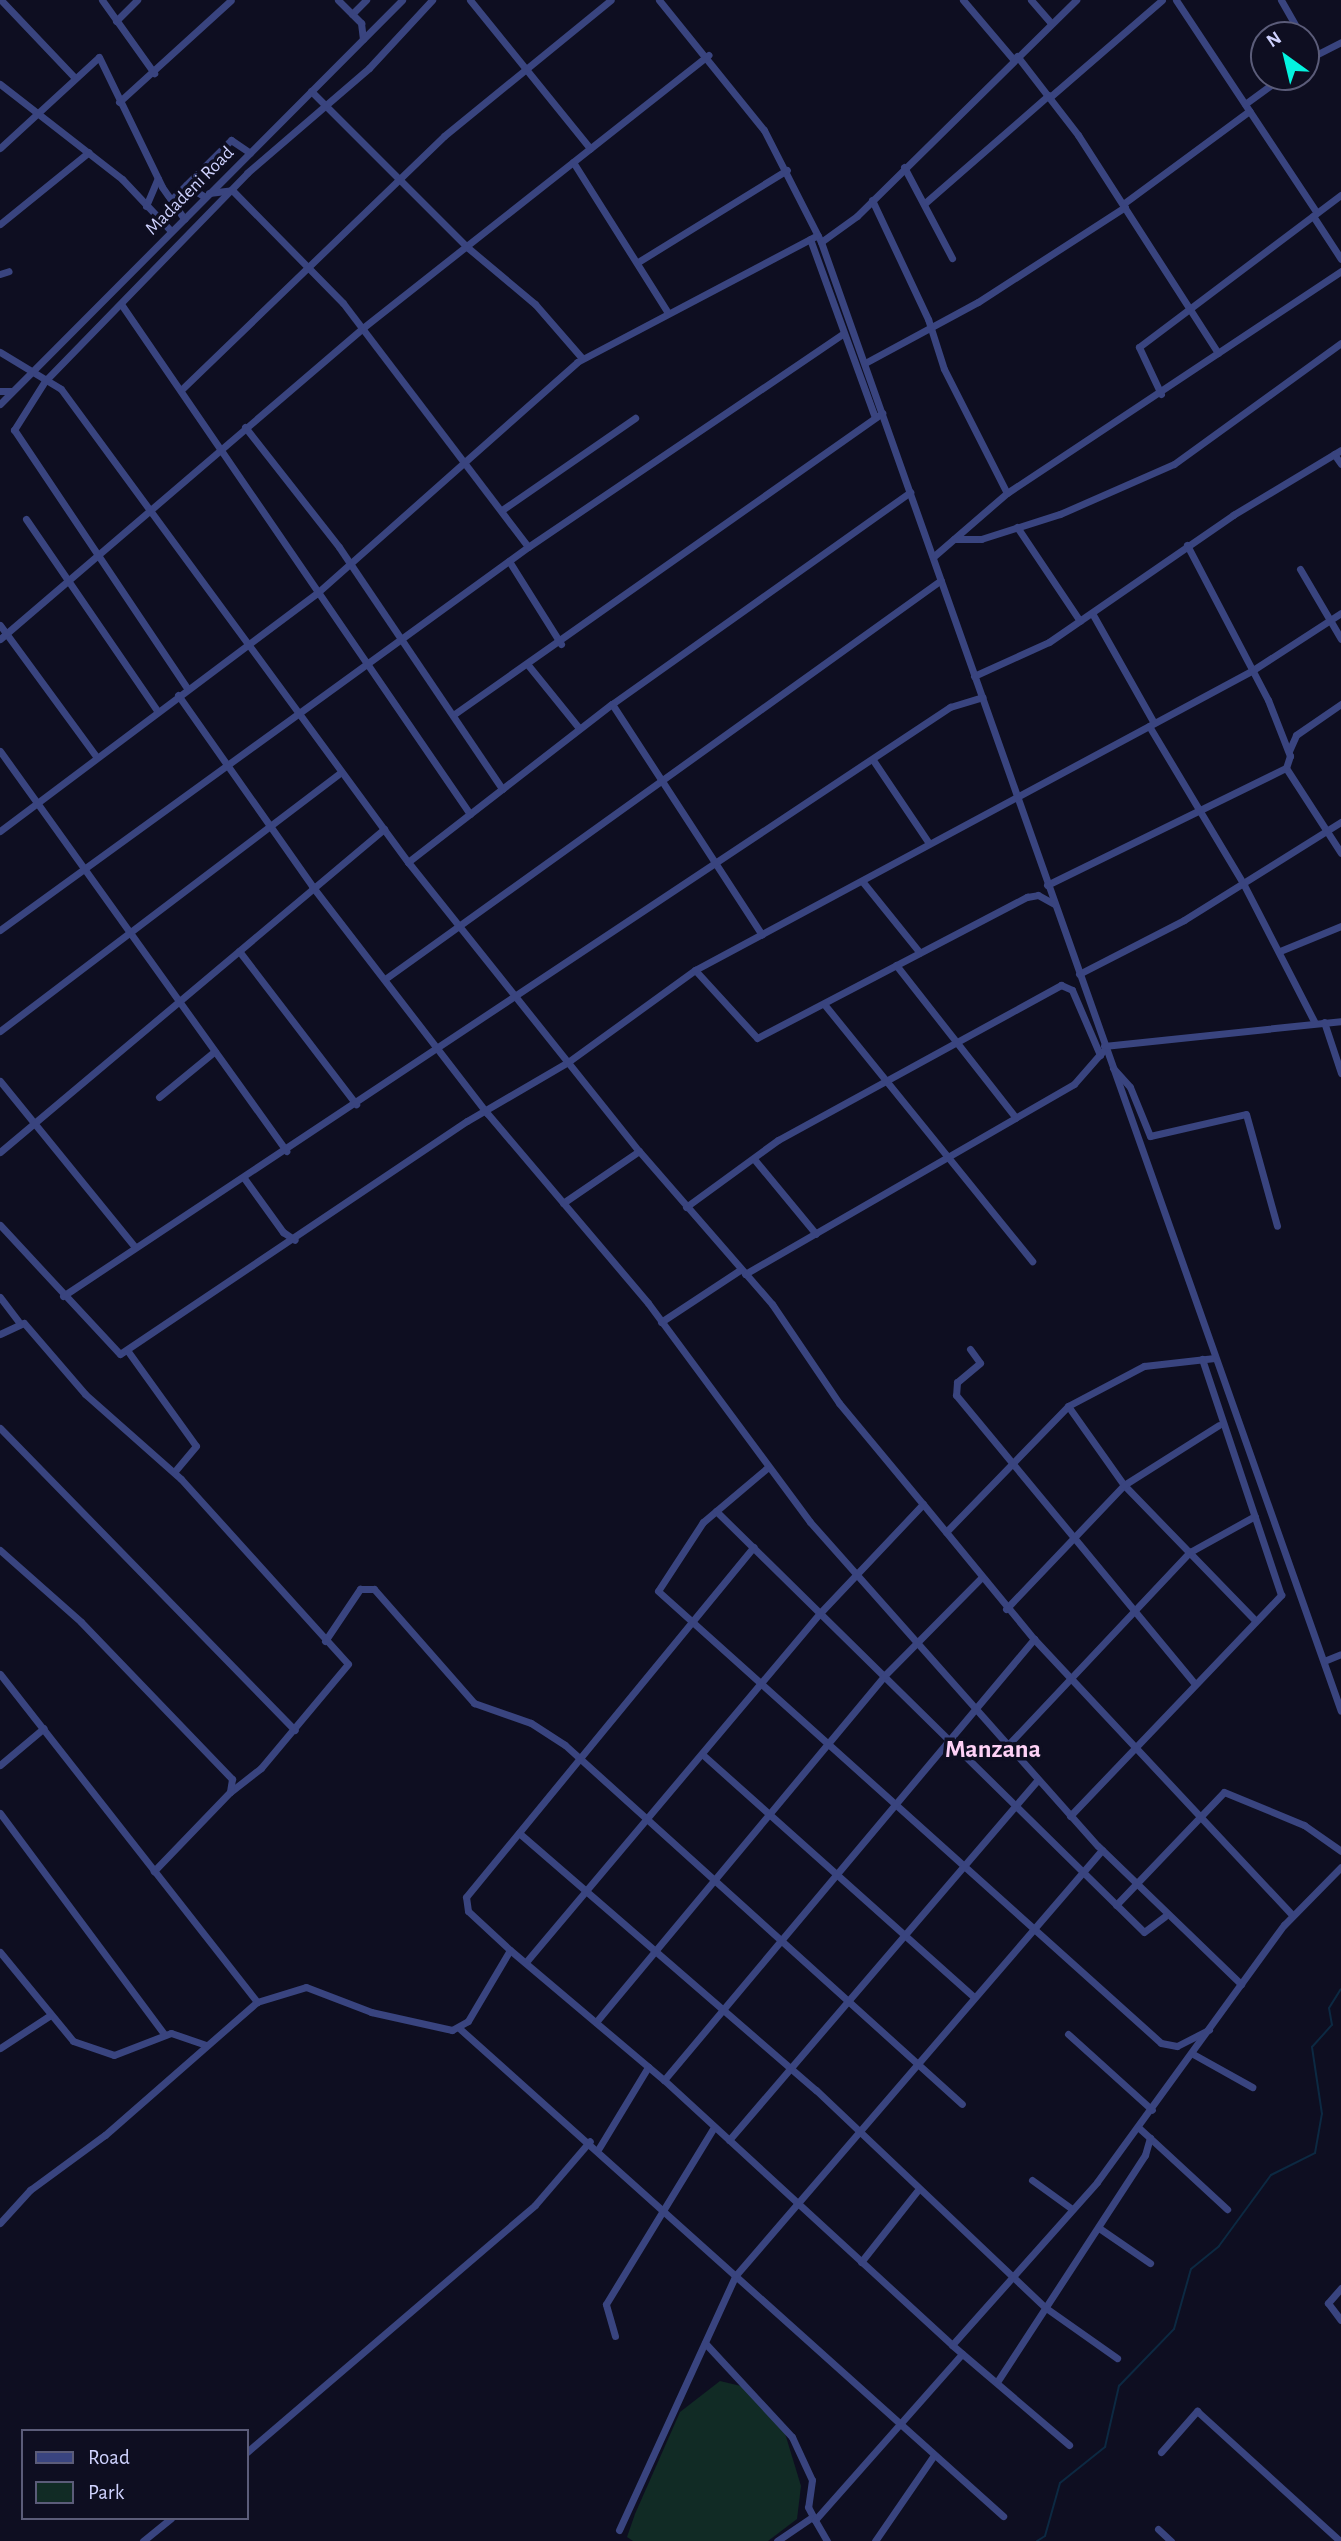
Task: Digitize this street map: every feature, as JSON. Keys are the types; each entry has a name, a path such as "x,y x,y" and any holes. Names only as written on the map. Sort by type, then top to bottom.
{"street":[{"path":"1,0 74,77"},
{"path":"102,0 154,73"},
{"path":"116,21 137,0"},
{"path":"119,103 231,0"},
{"path":"338,0 361,23 363,39"},
{"path":"352,14 366,0"},
{"name":"Madadeni Road","path":"0,404 402,0"},
{"path":"187,688 94,556 13,433 45,381 232,190 328,105 432,0"},
{"path":"470,0 590,148"},
{"path":"182,389 402,177 611,0"},
{"path":"659,0 708,55 787,170 817,238 865,363 1079,974 1103,1050"},
{"path":"963,0 1049,96 1124,205 1218,353"},
{"path":"1031,0 1051,23"},
{"path":"0,831 157,710 316,594 583,358 817,238 872,200 1076,0"},
{"path":"925,203 1162,0"},
{"path":"1176,0 1247,107 1341,259"},
{"path":"1281,0 1293,21"},
{"path":"1320,52 1341,42"},
{"path":"3,636 65,580 364,327 708,55"},
{"path":"0,148 40,113 74,77 99,57 119,103 158,178 184,219"},
{"path":"0,84 89,152 170,231"},
{"path":"311,91 402,177 467,247 529,298 583,358"},
{"path":"865,363 932,327 1124,205 1266,91"},
{"path":"162,221 171,200 231,140 250,153"},
{"path":"0,224 89,152"},
{"path":"573,162 639,262 668,313"},
{"path":"904,167 953,258"},
{"path":"232,190 235,168"},
{"path":"639,262 787,170"},
{"path":"146,205 158,178"},
{"path":"186,185 207,195 232,190"},
{"path":"232,190 364,327 528,547"},
{"path":"1161,394 1138,349 1341,195"},
{"path":"872,200 932,327 948,378 1007,493"},
{"path":"817,238 843,334 875,418"},
{"path":"0,274 9,271"},
{"path":"933,557 1007,493 1161,394 1341,271"},
{"path":"121,304 222,447 316,594 470,814"},
{"path":"0,930 528,547 843,334"},
{"path":"954,539 1017,527 1174,464 1341,343"},
{"path":"0,352 61,389 408,862 639,1151 743,1272 1006,1609 1292,1915"},
{"path":"0,391 12,391"},
{"path":"453,715 561,644 882,413"},
{"path":"502,510 635,418"},
{"path":"245,427 349,567 502,789"},
{"path":"974,676 1017,659 1080,621 1187,545 1338,452 1341,464"},
{"path":"408,862 579,728 910,492"},
{"path":"26,519 65,580 157,710"},
{"path":"1017,527 1080,621"},
{"path":"1187,545 1253,670 1289,752"},
{"path":"509,561 561,644"},
{"path":"1300,569 1341,639"},
{"path":"385,979 661,778 941,580"},
{"path":"1092,613 1198,813 1244,885 1280,951 1315,1023"},
{"path":"0,1225 112,1352 127,1350 568,1062 695,970 862,881 1016,793 1253,670 1341,613"},
{"path":"0,625 3,636 96,756"},
{"path":"528,665 579,728"},
{"path":"178,695 312,886 436,1049 661,1322 767,1468 1070,1816 1165,1916 1241,1984"},
{"path":"63,1296 134,1246 244,1178 516,998 954,704 982,697"},
{"path":"612,704 718,863 762,935"},
{"path":"1341,704 1296,736 1286,768 1341,853"},
{"path":"0,751 180,998 285,1150"},
{"path":"873,760 928,842"},
{"path":"1047,886 1286,768"},
{"path":"0,1031 341,772"},
{"path":"1079,974 1244,885 1341,822"},
{"path":"0,1152 32,1122 239,951 312,886 384,829"},
{"path":"862,881 920,953"},
{"path":"695,970 755,1038 1032,895 1054,904"},
{"path":"1280,951 1341,926"},
{"path":"239,951 356,1104"},
{"path":"896,965 1016,1118"},
{"path":"686,1207 754,1159 887,1080 1064,984 1112,1068 1341,1711"},
{"path":"824,1004 949,1155 1032,1261"},
{"path":"661,1322 743,1272 816,1234 1082,1078 1103,1050 1341,1021"},
{"path":"1324,1022 1341,1073"},
{"path":"159,1097 215,1051"},
{"path":"1112,1068 1130,1087 1150,1136 1246,1114 1277,1226"},
{"path":"0,1081 134,1246"},
{"path":"564,1203 639,1151"},
{"path":"754,1159 816,1234"},
{"path":"244,1178 295,1240"},
{"path":"0,1297 18,1321 92,1401 174,1472 348,1664 295,1730 250,1780 230,1791 154,1871"},
{"path":"0,1334 18,1321"},
{"path":"970,1349 980,1364 955,1392 1069,1537 1132,1607 1195,1684"},
{"path":"127,1350 197,1448 174,1472"},
{"path":"946,1532 1011,1460 1068,1406 1144,1366 1215,1358"},
{"path":"1070,1816 1281,1595 1255,1516 1219,1425 1202,1359"},
{"path":"1068,1406 1124,1485 1255,1620"},
{"path":"1006,1609 1069,1537 1124,1485 1219,1425"},
{"path":"0,1428 295,1730"},
{"path":"767,1468 716,1511 655,1587 1030,1930 1167,2046 1213,2027"},
{"path":"526,1962 820,1613 923,1504"},
{"path":"716,1511 948,1735 1146,1934 1165,1916"},
{"path":"1007,1746 1132,1607 1190,1552 1255,1516"},
{"path":"753,1548 464,1902 510,1950 664,2080 951,2345 1069,2445"},
{"path":"0,1550 81,1622 226,1772 233,1782 230,1791"},
{"path":"596,2022 885,1675 982,1577"},
{"path":"325,1641 360,1589 372,1588 474,1703 541,1728 580,1760 780,1941 922,2064 962,2104"},
{"path":"664,2080 972,1706 1034,1639"},
{"path":"1324,1661 1341,1654"},
{"path":"0,1674 257,2003"},
{"path":"0,1765 44,1728"},
{"path":"702,1754 973,1996"},
{"path":"729,2140 1038,1780"},
{"path":"1116,1905 1220,1794 1236,1794 1304,1825 1341,1851"},
{"path":"0,1813 164,2034 206,2045"},
{"path":"519,1833 721,2013 790,2068 918,2191 1046,2308 1117,2358"},
{"path":"619,2530 736,2275 856,2130 922,2064 973,1996 1102,1850"},
{"path":"951,2345 1139,2129 1292,1915 1341,1867"},
{"path":"458,2028 510,1950"},
{"path":"0,1952 49,2016 73,2041 103,2053 124,2054 164,2034"},
{"path":"0,1968 9,1963"},
{"path":"0,2223 30,2190 105,2135 257,2003 306,1987 372,2012 458,2028 598,2148 1003,2516"},
{"path":"0,2048 49,2016"},
{"path":"1068,2034 1152,2110"},
{"path":"1193,2054 1252,2087"},
{"path":"598,2148 648,2067"},
{"path":"615,2336 606,2304 714,2127"},
{"path":"1139,2129 1227,2209"},
{"path":"997,2382 1099,2228 1150,2138"},
{"path":"248,2451 535,2205 590,2141"},
{"path":"1032,2180 1072,2209"},
{"path":"861,2262 918,2191"},
{"path":"1099,2228 1150,2263"},
{"path":"1341,2288 1328,2303 1341,2320"},
{"path":"705,2343 792,2438 812,2480 813,2519 827,2541"},
{"path":"777,2541 813,2519 962,2354"},
{"path":"1161,2452 1197,2411 1340,2541"},
{"path":"875,2541 934,2455"},
{"path":"143,2541 169,2520"},
{"path":"1158,2529 1171,2541"}],"green space":[{"path":"720,2381 745,2387 784,2430 801,2486 797,2519 768,2541 633,2541 627,2537 635,2514 680,2412"}],"waterway":[{"path":"1037,2541 1045,2536 1060,2483 1105,2447 1119,2386 1174,2329 1191,2269 1219,2246 1271,2175 1315,2153 1322,2114 1312,2047 1332,2025 1329,2008 1341,1989"}],"district":[{"name":"Manzana","path":"993,1750"}]}
